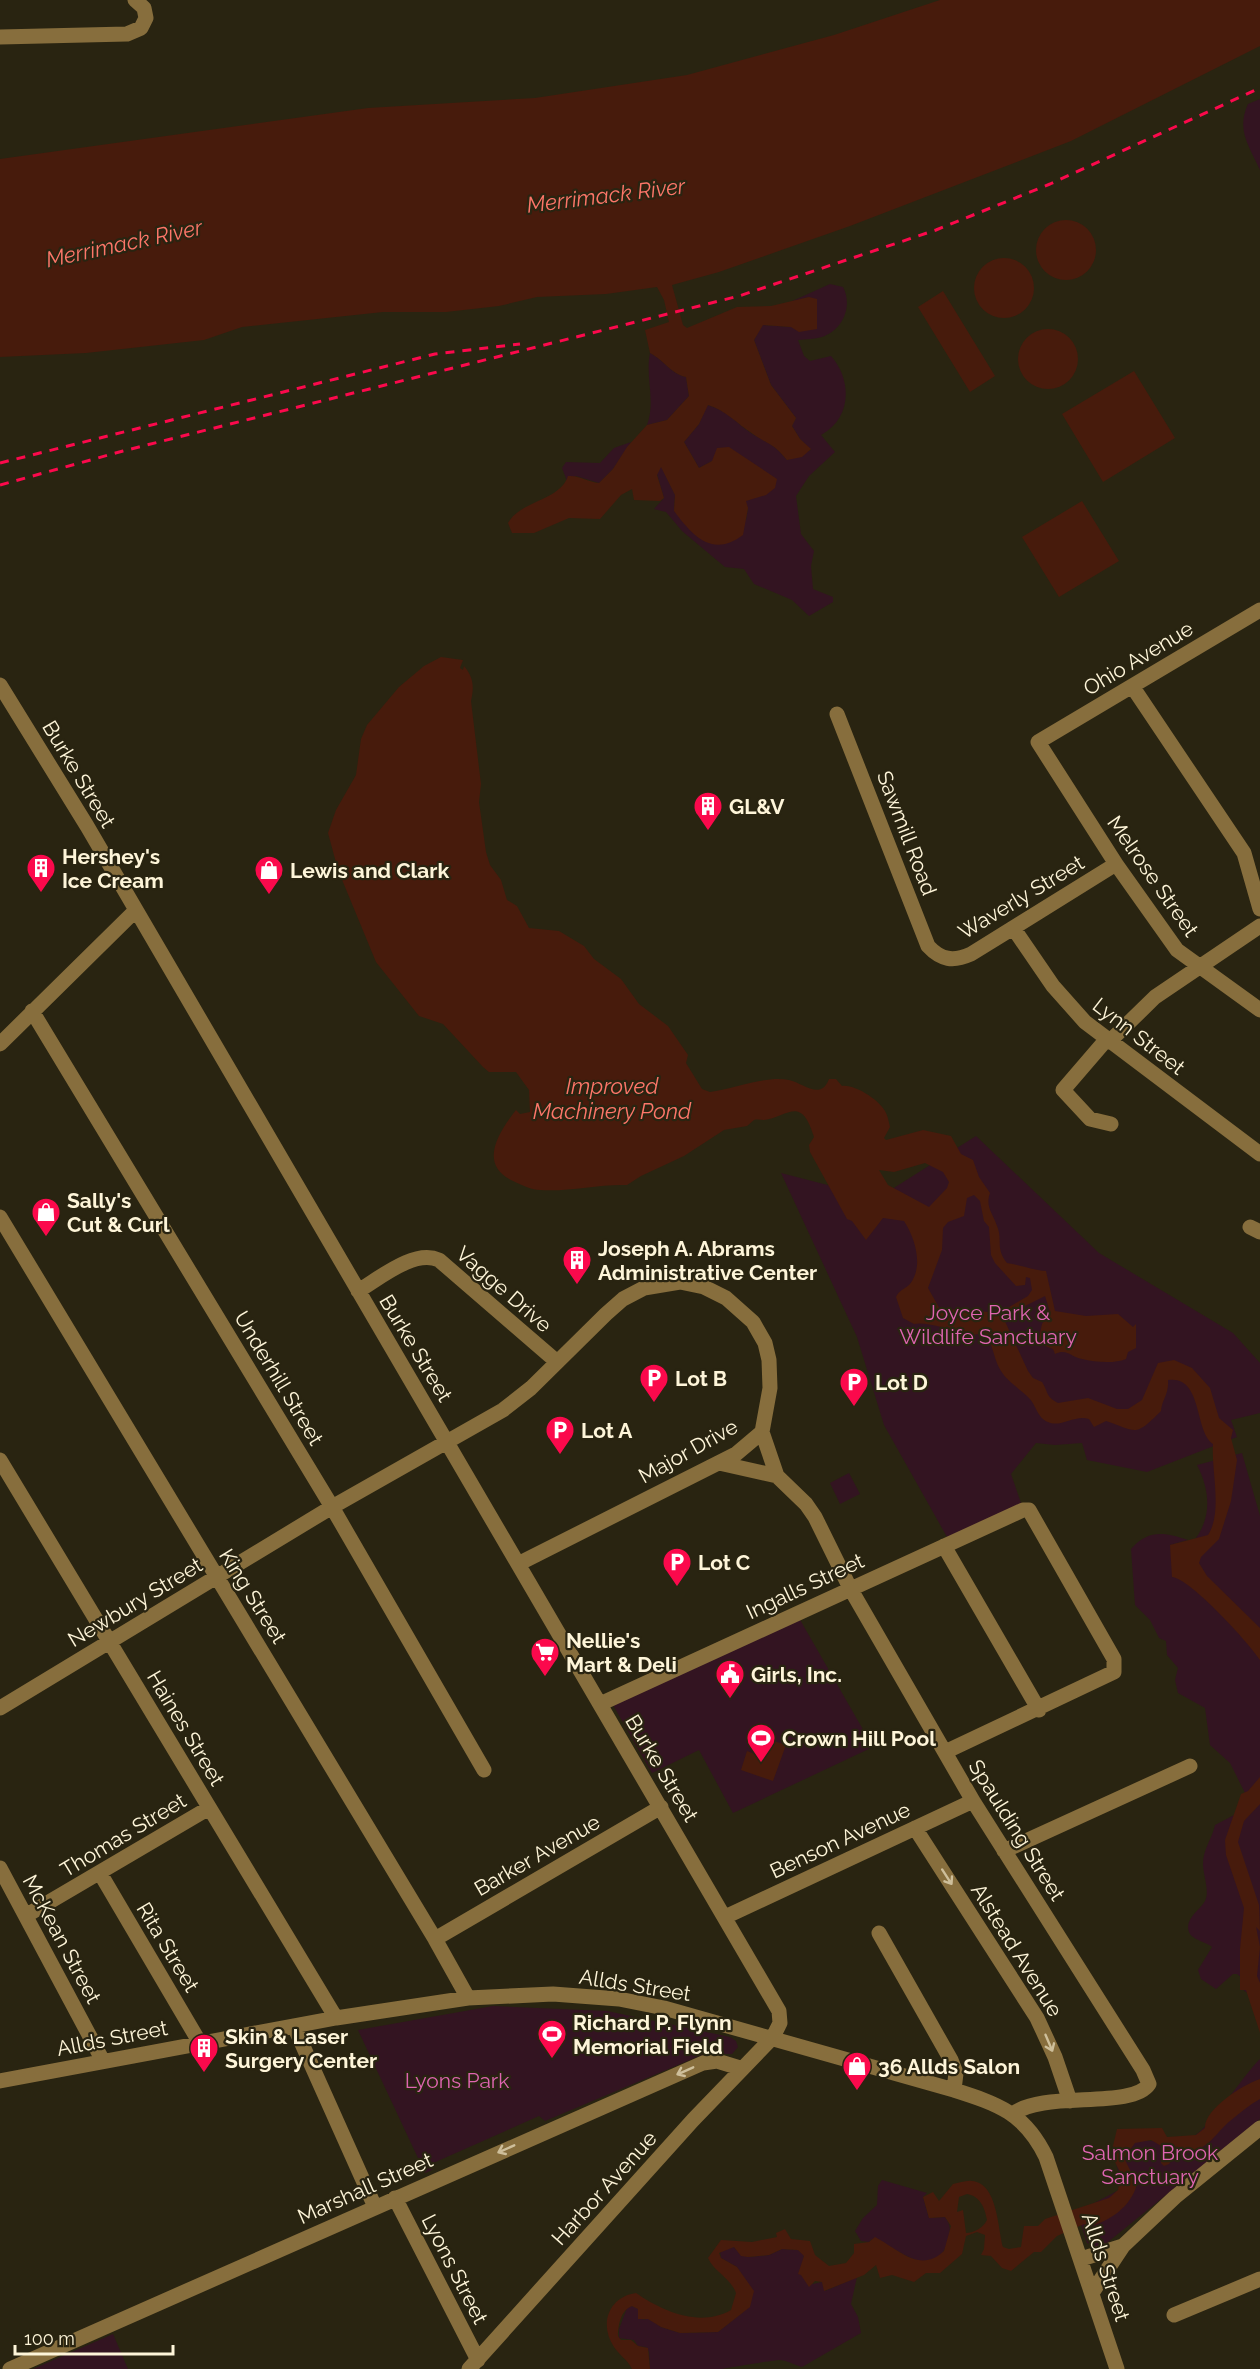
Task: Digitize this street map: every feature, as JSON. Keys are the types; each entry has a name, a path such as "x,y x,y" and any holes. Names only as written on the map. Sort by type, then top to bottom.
{"street":[{"path":"0,37 127,33 141,28 147,18 144,8 135,0"},
{"name":"Ohio Avenue","path":"1038,741 1132,686 1257,618"},
{"name":"Burke Street","path":"0,685 136,910 779,2011 780,2023 773,2037"},
{"path":"1132,686 1244,854 1260,909"},
{"name":"Sawmill Road","path":"837,714 928,946 937,955 946,959"},
{"name":"Melrose Street","path":"1038,741 1116,864 1177,950 1260,1010"},
{"name":"Waverly Street","path":"946,959 959,959 971,954 1116,864"},
{"path":"0,1044 136,910"},
{"path":"1111,1124 1090,1119 1063,1090 1108,1041 1155,997 1260,926"},
{"name":"Lynn Street","path":"1014,929 1068,1005 1108,1041 1260,1154"},
{"name":"Underhill Street","path":"32,1011 332,1507 484,1770"},
{"name":"King Street","path":"0,1217 435,1939 468,1998"},
{"name":"Vagge Drive","path":"358,1291 412,1260 431,1256 439,1260 556,1361"},
{"name":"Major Drive","path":"446,1441 513,1402 606,1314 633,1293 668,1282 704,1287 726,1298 743,1311 765,1343 771,1385 762,1432 745,1448 518,1564"},
{"name":"Spaulding Street","path":"762,1432 777,1476 806,1504 850,1588 973,1801 1143,2070 1149,2084 1134,2094 1026,2106 1013,2114"},
{"name":"Newbury Street","path":"0,1708 332,1507 446,1441"},
{"name":"Haines Street","path":"0,1460 336,2018"},
{"path":"719,1463 777,1476"},
{"name":"Ingalls Street","path":"600,1704 850,1588 1029,1510 1114,1659 1114,1672 1039,1710"},
{"path":"944,1546 1039,1710 945,1752"},
{"path":"1004,1851 1190,1766"},
{"name":"Benson Avenue","path":"725,1917 973,1801"},
{"name":"Barker Avenue","path":"435,1939 661,1807"},
{"name":"Thomas Street","path":"27,1916 209,1808"},
{"name":"Alstead Avenue","path":"915,1828 1032,2010 1052,2051 1070,2101"},
{"name":"McKean Street","path":"0,1868 103,2061"},
{"name":"Rita Street","path":"100,1873 201,2043"},
{"path":"879,1933 951,2060 956,2073 954,2090"},
{"name":"Allds Street","path":"0,2081 336,2018 468,1998 553,1994 619,1999 690,2014 954,2090 995,2104 1013,2114 1029,2129 1041,2147 1061,2199 1118,2369"},
{"path":"294,2026 375,2207"},
{"name":"Harbor Avenue","path":"472,2366 740,2068 773,2037"},
{"name":"Marshall Street","path":"10,2369 703,2063 717,2061 740,2068"},
{"path":"1092,2293 1123,2246 1175,2197 1260,2128"},
{"name":"Lyons Street","path":"395,2198 472,2366"},
{"path":"1080,2254 1123,2246"},
{"path":"1174,2315 1260,2277"}],"green space":[{"path":"1260,99 1260,170 1245,138 1243,122 1248,104"},
{"path":"830,284 843,287 846,294 846,309 841,323 836,329 822,337 798,340 804,356 810,361 831,356 843,377 846,399 838,419 821,435 835,452 809,476 796,496 801,534 814,551 811,566 813,589 833,597 833,602 809,616 792,600 754,584 744,569 725,567 682,531 666,512 654,509 664,498 657,474 661,466 675,495 674,511 746,520 748,508 712,461 699,468 684,442 699,424 707,405 727,414 748,431 776,448 787,460 811,450 792,426 796,418 771,385 754,340 762,325 791,327 809,297 790,302"},
{"path":"650,353 676,373 686,377 689,396 667,420 647,425 651,407"},
{"path":"631,442 613,469 599,483 576,476 567,481 562,468 566,462 600,463 614,448"},
{"name":"Joyce Park & Wildlife Sanctuary","path":"976,1136 1099,1253 1233,1333 1260,1363 1260,1413 1231,1420 1237,1437 1147,1472 1087,1460 1082,1443 1055,1445 1036,1443 1011,1474 1022,1506 947,1537 884,1425 857,1337 781,1173 878,1198"},
{"path":"1242,1453 1260,1516 1260,2022 1250,1995 1242,1989 1241,1977 1233,1974 1216,1989 1201,1979 1198,1970 1212,1947 1193,1937 1188,1927 1206,1897 1204,1854 1215,1825 1236,1814 1245,1793 1230,1763 1210,1745 1205,1708 1178,1693 1175,1680 1178,1668 1167,1655 1166,1641 1159,1638 1150,1620 1135,1605 1131,1549 1144,1538 1157,1534 1172,1535 1188,1540 1170,1545 1192,1543 1203,1525 1207,1506 1205,1485 1197,1465"},
{"path":"849,1473 860,1494 840,1504 830,1483"},
{"path":"799,1618 873,1747 733,1813 699,1750 652,1773 613,1705"},
{"name":"Lyons Park","path":"493,2006 607,2011 730,2037 736,2041 738,2047 732,2054 704,2054 545,2121 539,2116 431,2164 432,2170 425,2173 358,2030"},
{"name":"Salmon Brook Sanctuary","path":"1260,2059 1260,2119 1103,2246 1096,2247 1087,2243 1077,2212 1119,2190 1120,2177 1114,2152 1116,2141 1190,2138 1215,2115"},
{"path":"882,2180 927,2193 923,2197 929,2218 945,2217 947,2220 950,2229 947,2243 941,2255 933,2261 923,2262 913,2259 872,2239 869,2242 861,2241 855,2231 863,2218 877,2205 878,2186"},
{"path":"734,2247 741,2255 749,2257 769,2255 782,2249 798,2250 804,2255 801,2275 813,2284 822,2282 825,2291 857,2277 851,2304 858,2317 861,2333 802,2367 779,2360 723,2369 650,2369 649,2352 646,2347 638,2346 634,2340 619,2338 619,2329 627,2308 632,2306 638,2309 643,2320 648,2318 661,2327 680,2333 718,2332 743,2312 751,2290 737,2267 721,2258 720,2251"},
{"path":"113,2334 128,2369 33,2369"}],"water":[{"name":"Merrimack River","path":"940,0 1260,0 1260,46 1071,141 850,226 719,272 672,285 683,325 687,328 737,307 771,306 809,297 817,299 817,329 799,332 791,327 763,325 754,340 771,385 796,418 792,426 800,439 811,449 802,457 787,460 774,447 726,414 708,405 699,424 684,442 699,468 712,461 717,448 729,447 777,479 775,488 766,495 746,501 748,508 743,535 732,542 713,544 704,541 688,529 674,511 675,495 661,467 657,475 664,498 660,501 634,500 632,489 621,495 600,519 569,518 534,533 512,533 508,523 522,509 557,491 568,476 599,483 613,469 627,447 647,425 667,420 689,396 686,377 676,373 650,353 645,330 669,322 664,300 657,287 606,294 537,297 499,306 446,312 383,312 242,327 204,340 86,353 0,357 0,159 368,108 535,98 687,75 834,35"},
{"path":"1066,220 1087,229 1096,250 1087,271 1066,280 1045,271 1036,250 1045,229"},
{"path":"1004,258 1025,267 1034,288 1025,309 1004,318 983,309 974,288 983,267"},
{"path":"943,291 995,376 970,392 918,307"},
{"path":"1048,329 1069,338 1078,359 1069,380 1048,389 1027,380 1018,359 1027,338"},
{"path":"1134,371 1175,438 1103,482 1062,414"},
{"path":"1082,501 1119,561 1059,597 1022,537"},
{"name":"Improved Machinery Pond","path":"441,657 463,660 460,668 463,670 464,666 471,679 473,687 471,701 481,784 479,802 486,852 490,865 501,880 507,900 517,906 529,928 559,931 584,946 594,959 621,979 639,1004 668,1026 688,1055 686,1063 702,1089 710,1092 780,1079 817,1090 826,1085 829,1079 836,1079 842,1086 854,1088 879,1103 887,1115 890,1127 884,1138 886,1140 923,1130 951,1136 961,1154 973,1160 979,1177 990,1193 989,1206 999,1231 1001,1253 1007,1263 1046,1271 1055,1311 1086,1316 1118,1314 1133,1327 1136,1324 1136,1348 1128,1352 1126,1359 1104,1362 1078,1358 1066,1352 1055,1354 1053,1349 1038,1343 1042,1324 1050,1312 1045,1296 1003,1317 1028,1371 1033,1378 1042,1382 1054,1401 1058,1403 1088,1398 1117,1409 1128,1409 1142,1400 1158,1363 1174,1360 1192,1368 1210,1388 1219,1418 1233,1430 1231,1438 1237,1460 1231,1501 1219,1539 1201,1557 1199,1563 1207,1576 1260,1628 1260,1660 1245,1640 1205,1599 1181,1580 1172,1577 1170,1545 1208,1535 1215,1515 1216,1503 1213,1444 1207,1437 1193,1395 1187,1386 1179,1381 1168,1380 1161,1411 1146,1425 1136,1430 1106,1421 1094,1427 1089,1419 1084,1418 1058,1423 1044,1420 1031,1400 1001,1371 984,1333 967,1336 963,1330 914,1324 903,1318 896,1297 910,1284 917,1269 916,1252 908,1228 904,1221 883,1218 866,1240 852,1221 847,1219 810,1152 809,1145 814,1137 809,1124 799,1112 793,1111 773,1118 754,1120 747,1126 724,1130 684,1156 627,1185 537,1190 519,1184 502,1174 494,1158 498,1138 516,1110 520,1114 530,1112 529,1090 516,1072 489,1072 443,1024 419,1016 376,962 338,870 328,833 336,810 356,775 361,739 367,725 399,687 424,666","holes":["925,1163 943,1172 949,1182 947,1188 929,1207 888,1185 879,1170 894,1172","974,1195 980,1201 984,1221 989,1227 991,1255 995,1263 1016,1286 1025,1285 1026,1277 1030,1278 1032,1290 1028,1296 999,1313 957,1309 941,1311 928,1288 942,1250 943,1228 948,1222 964,1216 967,1198"]},
{"name":"Crown Hill Pool","path":"771,1740 786,1745 773,1781 741,1770 747,1751 765,1758"},
{"path":"1260,1777 1260,1804 1244,1821 1238,1842 1259,1905 1260,1931 1256,1927 1260,1947 1257,1976 1260,1983 1260,2033 1246,1990 1240,1990 1240,1949 1244,1908 1226,1855 1225,1840 1241,1794 1248,1791"},
{"path":"1260,2079 1260,2099 1248,2106 1202,2147 1196,2150 1180,2148 1169,2164 1164,2166 1161,2163 1163,2147 1151,2140 1135,2143 1124,2158 1137,2184 1125,2206 1104,2221 1088,2227 1084,2224 1057,2236 1041,2252 1034,2252 1011,2271 1002,2268 991,2256 981,2255 985,2235 977,2232 966,2236 962,2254 940,2273 926,2273 914,2282 892,2275 880,2278 876,2265 864,2275 824,2291 822,2282 815,2281 809,2287 798,2274 804,2256 798,2250 782,2249 769,2255 748,2257 741,2256 734,2247 719,2253 721,2258 737,2267 754,2291 750,2307 718,2332 680,2333 661,2327 648,2319 638,2319 638,2309 632,2306 628,2308 621,2318 618,2336 621,2340 631,2340 638,2346 648,2348 650,2369 632,2369 609,2339 607,2321 613,2306 626,2296 636,2293 657,2306 682,2315 707,2317 731,2310 736,2293 708,2258 721,2240 752,2242 777,2237 776,2233 785,2229 791,2239 810,2241 815,2255 829,2266 846,2263 854,2253 854,2244 869,2242 875,2237 901,2253 918,2260 935,2257 944,2251 951,2226 945,2217 929,2218 923,2197 933,2192 939,2201 953,2184 972,2181 981,2184 992,2198 1003,2247 1009,2249 1021,2247 1024,2226 1038,2226 1045,2219 1109,2198 1118,2190 1121,2174 1111,2154 1117,2129 1162,2128 1167,2137 1196,2135 1205,2128 1206,2121 1218,2105","holes":["972,2195 981,2203 987,2220 978,2229 966,2233 963,2210 957,2212 959,2197"]}],"railway":[{"path":"0,485 123,451 739,296 936,230 1050,184 1260,88"},
{"path":"0,463 435,354 520,344"}],"place":[{"name":"GL&V","path":"708,832"},
{"name":"Hershey's Ice Cream","path":"41,894"},
{"name":"Lewis and Clark","path":"269,896"},
{"name":"Sally's Cut & Curl","path":"46,1238"},
{"name":"Joseph A. Abrams Administrative Center","path":"577,1286"},
{"name":"Lot B","path":"654,1404"},
{"name":"Lot D","path":"854,1408"},
{"name":"Lot A","path":"560,1456"},
{"name":"Lot C","path":"677,1588"},
{"name":"Nellie's Mart & Deli","path":"545,1678"},
{"name":"Girls, Inc.","path":"730,1700"},
{"name":"Crown Hill Pool","path":"761,1764"},
{"name":"Richard P. Flynn Memorial Field","path":"552,2060"},
{"name":"Skin & Laser Surgery Center","path":"204,2074"},
{"name":"36 Allds Salon","path":"857,2092"}]}
